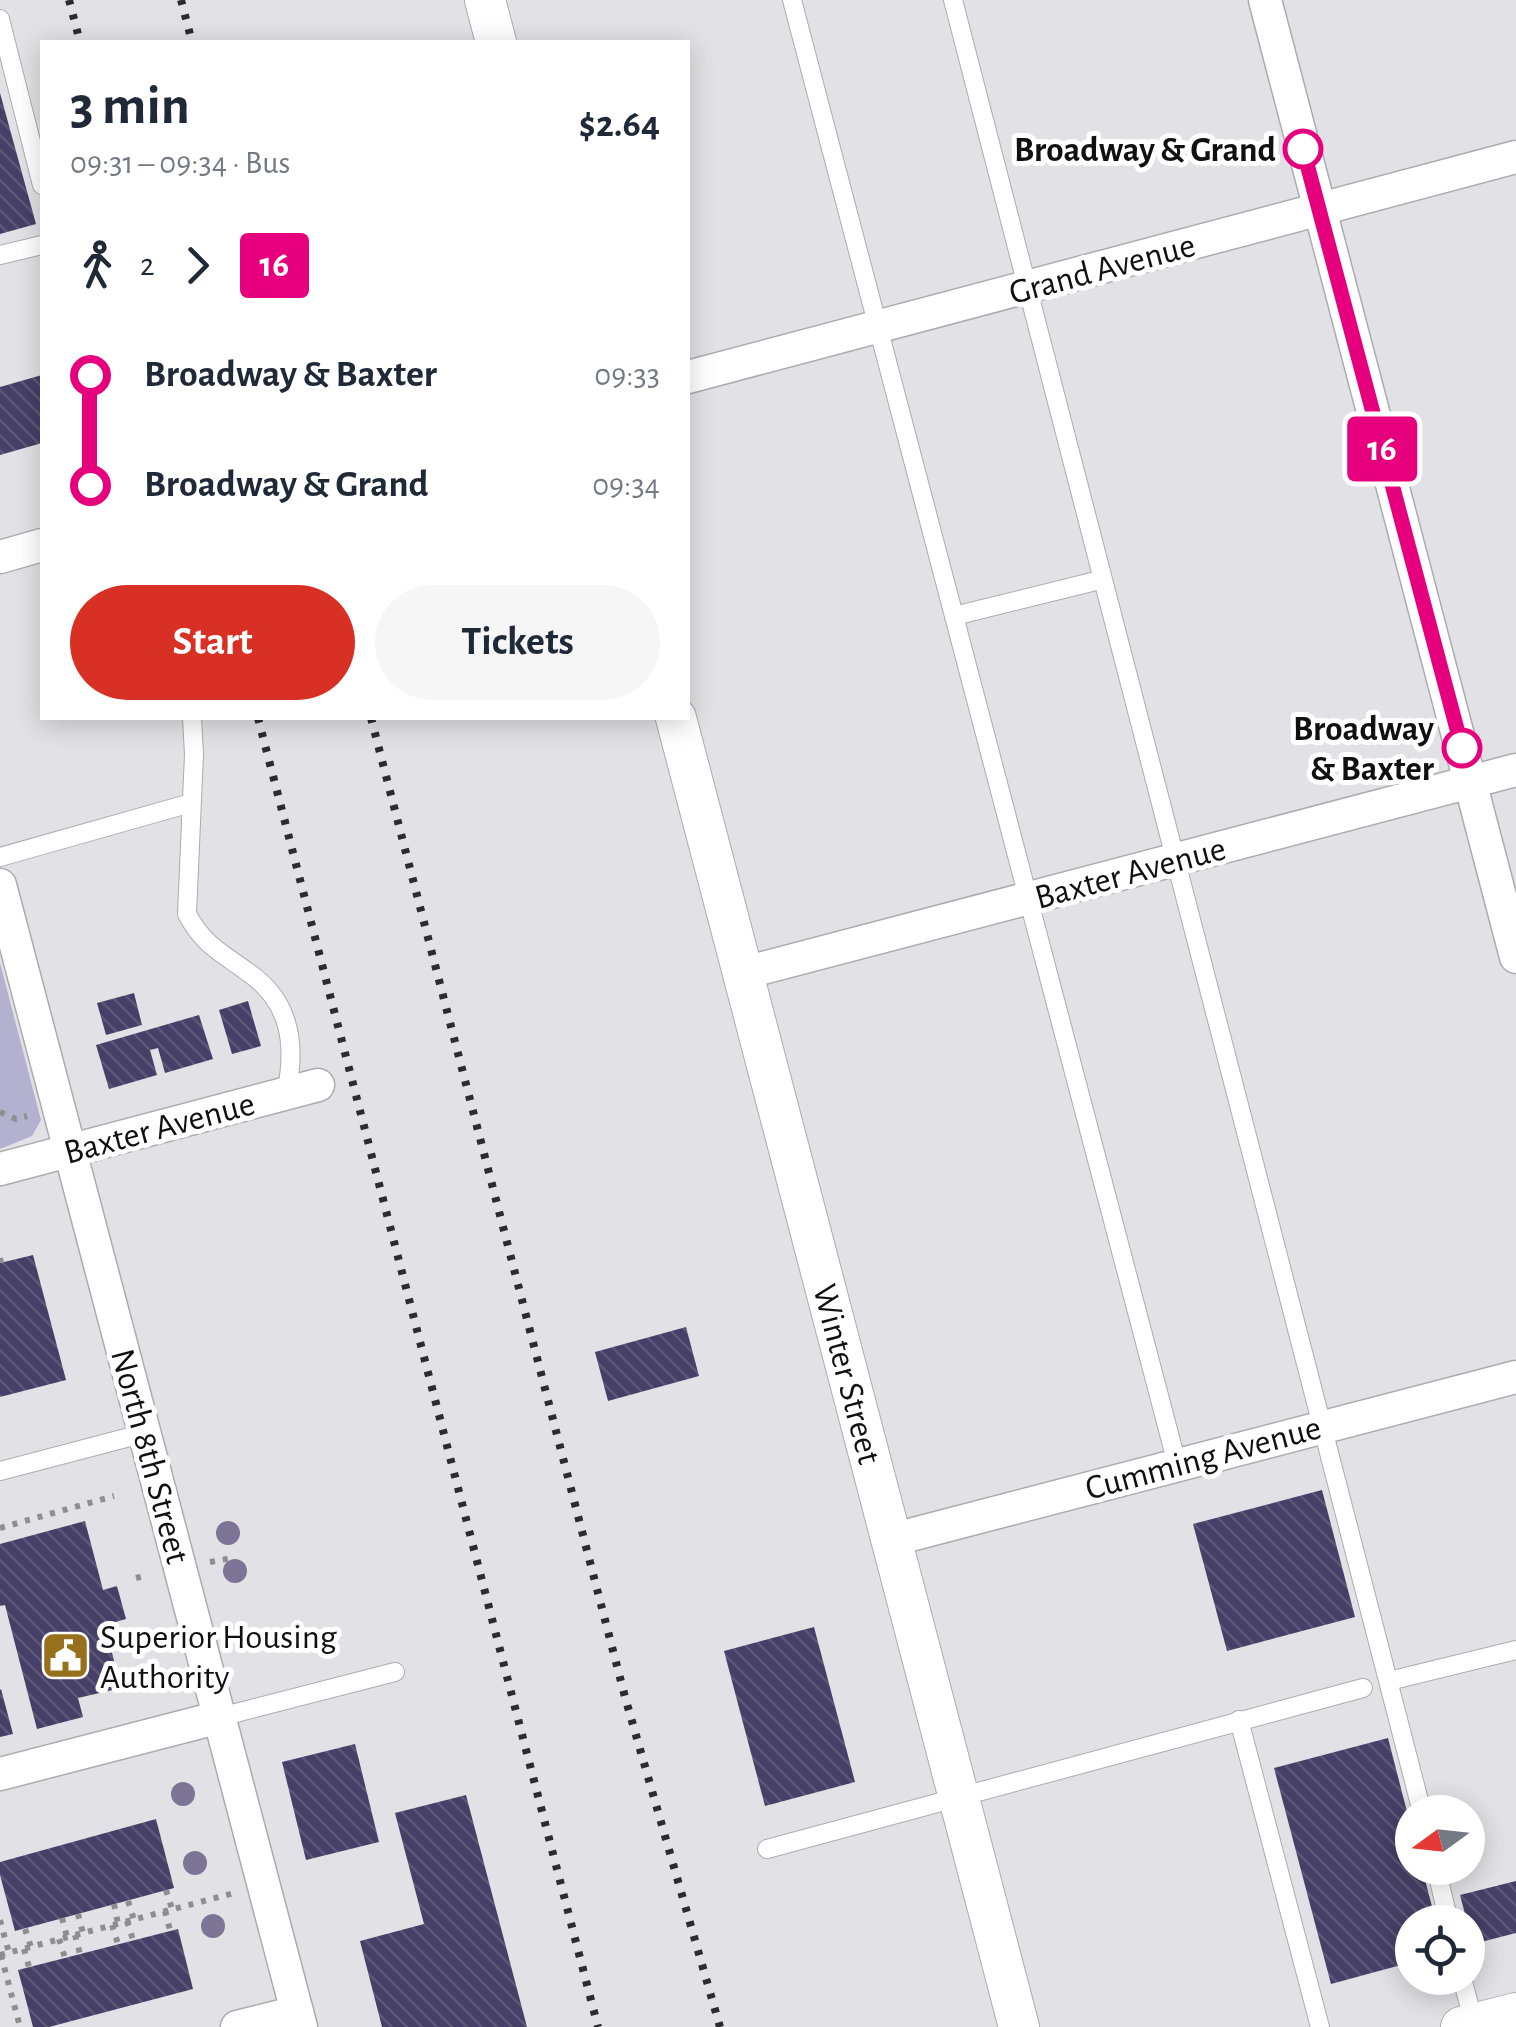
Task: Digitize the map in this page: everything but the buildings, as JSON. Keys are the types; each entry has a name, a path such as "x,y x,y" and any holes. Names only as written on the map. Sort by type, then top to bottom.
{"street":[{"path":"485,0 495,40"},
{"path":"1265,0 1516,957"},
{"name":"Grand Avenue","path":"690,375 1516,157"},
{"path":"0,556 40,546"},
{"name":"Winter Street","path":"677,720 1019,2027"},
{"name":"Baxter Avenue","path":"744,973 1516,770"},
{"name":"North 8th Street","path":"0,885 299,2019"},
{"name":"Baxter Avenue","path":"0,1169 318,1085"},
{"name":"Cumming Avenue","path":"891,1540 1516,1377"},
{"path":"0,1774 220,1717"},
{"path":"1470,2026 1516,2012"},
{"path":"237,2027 299,2019"}],"lane":[{"path":"792,0 1177,1464"},
{"path":"953,0 1100,580 1418,1795"},
{"path":"0,20 40,176"},
{"path":"0,255 40,245"},
{"path":"954,616 1100,580"},
{"path":"192,720 187,914 199,936 254,976 284,1016 293,1061 286,1094"},
{"path":"0,857 191,804"},
{"path":"0,1471 145,1432"},
{"path":"1389,1680 1516,1650"},
{"path":"220,1717 396,1672"},
{"path":"767,1850 1363,1688"},
{"path":"1240,1720 1320,2027"},
{"path":"1465,1995 1470,2026"}],"path":[{"path":"0,1112 16,1119"},
{"path":"0,1528 114,1496"},
{"path":"3,1954 264,1885"},
{"path":"166,1890 170,1930"},
{"path":"118,1944 128,1901"},
{"path":"114,1904 132,1940"},
{"path":"66,1958 78,1914"},
{"path":"62,1918 80,1954"},
{"path":"0,1920 3,1954 20,2027"},
{"path":"25,1929 29,1967"}],"shaded area":[{"path":"0,963 41,1120 32,1136 0,1149"}],"railway":[{"path":"69,0 79,40"},
{"path":"181,0 191,40"},
{"path":"259,720 598,2027"},
{"path":"372,720 625,1697 720,2027"}],"bus line":[{"name":"16","path":"1303,149 1462,748"}],"place":[{"name":"Broadway & Grand","path":"1303,149"},
{"name":"Broadway & Baxter","path":"1462,748"},
{"name":"Superior Housing Authority","path":"65,1656"}]}
